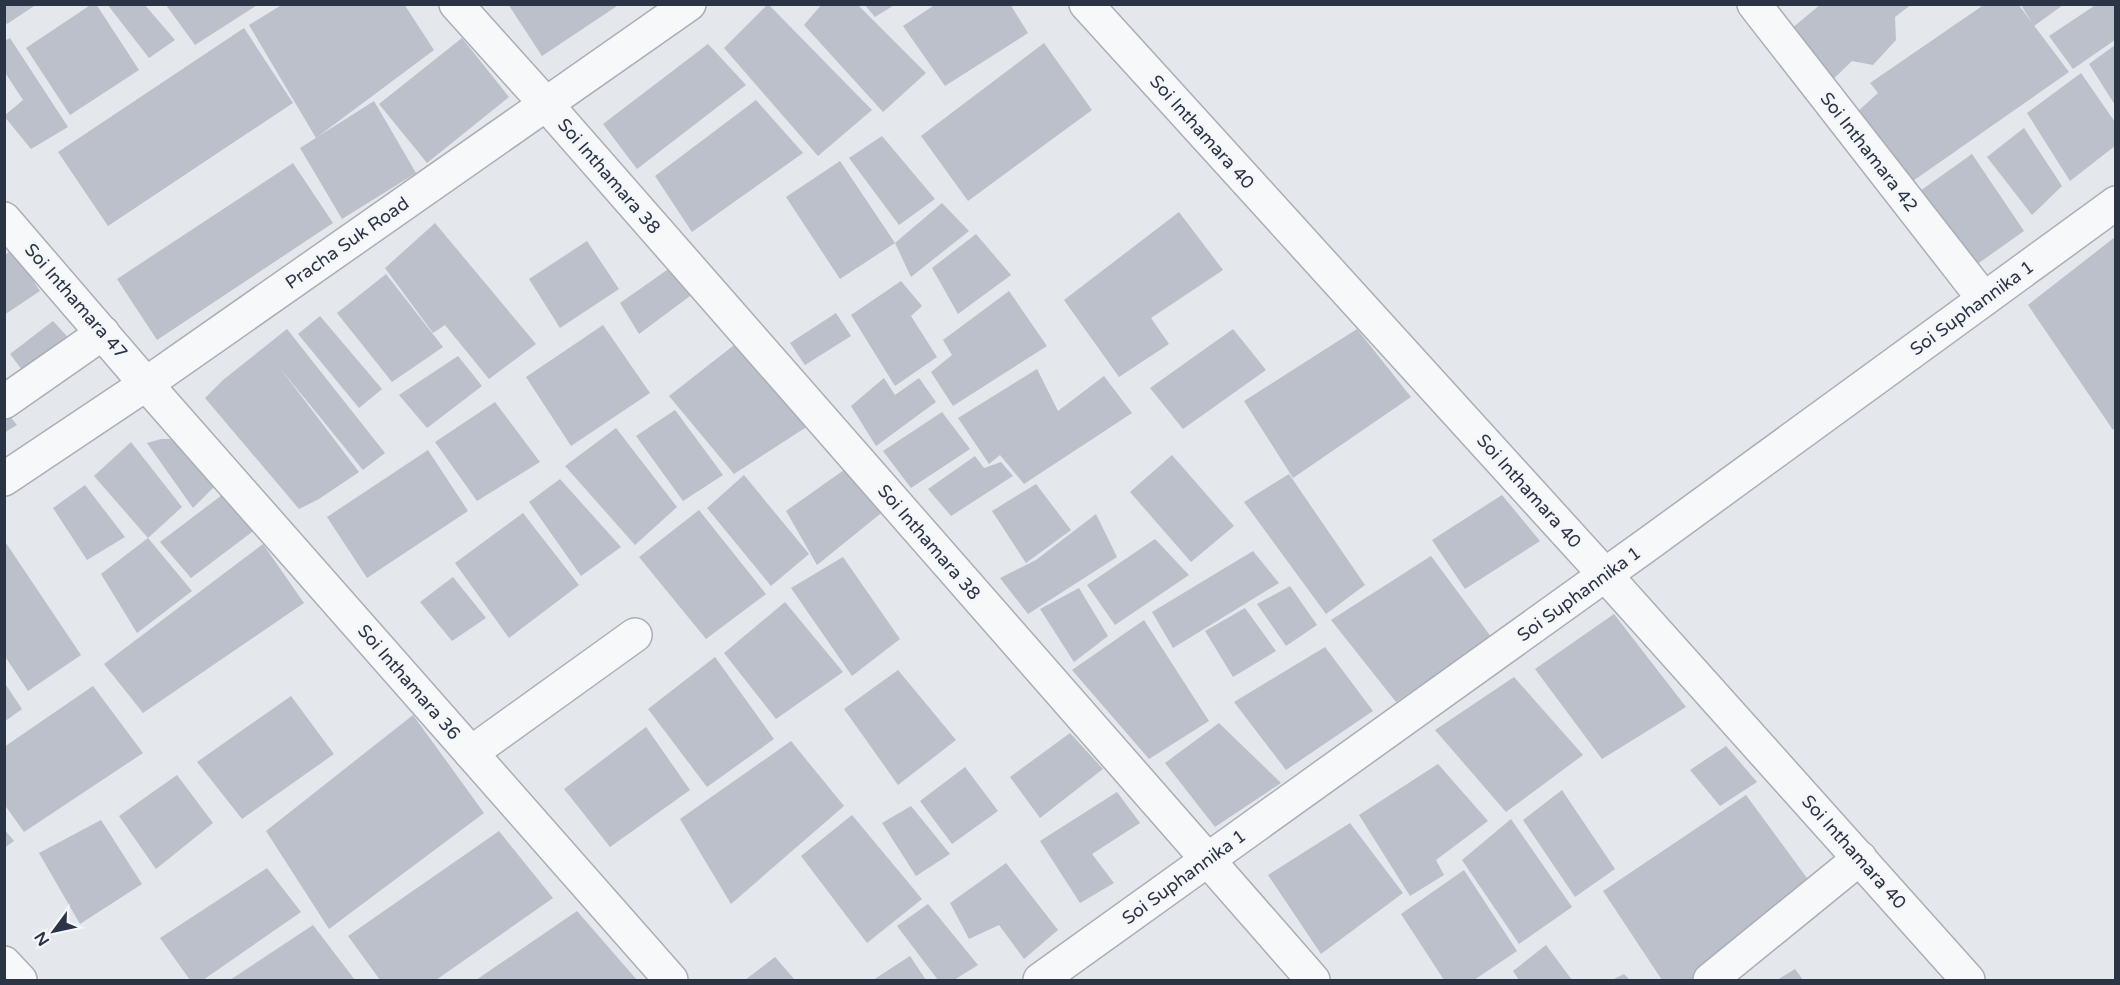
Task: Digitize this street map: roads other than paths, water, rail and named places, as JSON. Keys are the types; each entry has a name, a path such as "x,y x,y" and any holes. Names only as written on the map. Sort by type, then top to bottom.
{"street":[{"name":"Soi Inthamara 38","path":"456,4 1313,981"},
{"name":"Pracha Suk Road","path":"4,480 146,384 689,4"},
{"name":"Soi Inthamara 40","path":"1086,4 1605,575 1968,981"},
{"name":"Soi Inthamara 42","path":"1754,4 1984,299"},
{"name":"Soi Suphannika 1","path":"1040,981 1605,575 2115,203"},
{"name":"Soi Inthamara 47","path":"4,219 146,384"},
{"path":"4,402 103,333"},
{"name":"Soi Inthamara 36","path":"146,384 671,981"},
{"path":"471,753 635,635"},
{"path":"1710,981 1860,858"},
{"path":"4,963 20,981"}]}
